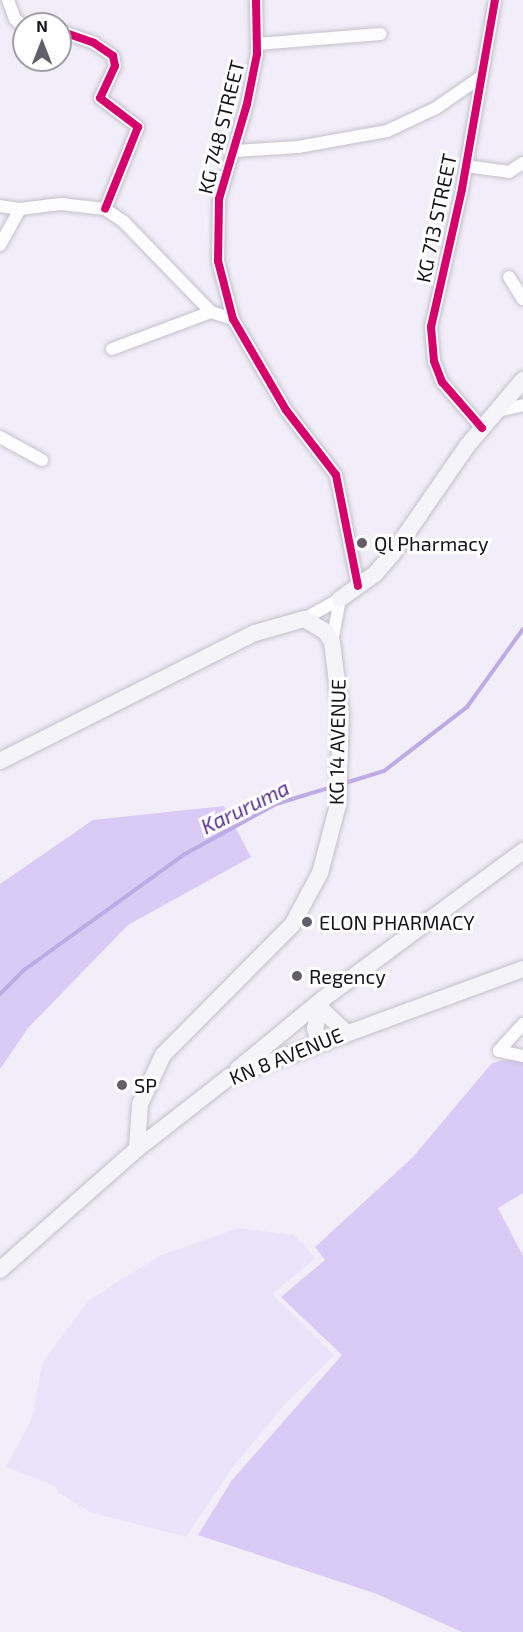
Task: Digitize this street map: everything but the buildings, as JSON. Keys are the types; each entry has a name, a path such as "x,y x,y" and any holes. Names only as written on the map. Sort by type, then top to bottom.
{"main road":[{"path":"340,599 358,586 393,553 482,428 523,380"},
{"path":"0,761 255,633 304,619 325,631 332,642"},
{"name":"KG 14 AVENUE","path":"137,1149 138,1112 163,1055 292,924 320,873 339,805 341,714 332,642"},
{"path":"229,1077 297,1020 523,851"},
{"name":"KN 8 AVENUE","path":"0,1270 137,1149 229,1077 346,1032 523,969"},
{"path":"322,1003 346,1032"},
{"path":"318,1044 315,1028 322,1003"},
{"path":"296,1052 297,1020"}],"street":[{"name":"KG 748 STREET","path":"256,0 257,44 235,152 217,217 218,261 233,320 286,410 336,475 358,586"},
{"name":"KG 713 STREET","path":"482,428 453,398 442,382 431,346 431,327 466,166 495,0"},
{"path":"257,44 381,34"},
{"path":"72,36 94,43 113,56 116,66 100,98 138,127 105,209"},
{"path":"235,152 288,149 387,131 429,112 481,77"},
{"path":"466,166 509,171 523,163"},
{"path":"0,206 21,209 61,204 105,209 124,222 211,312 233,320"},
{"path":"0,245 21,209"},
{"path":"509,277 523,299"},
{"path":"112,349 211,312"},
{"path":"498,411 523,405"},
{"path":"0,437 42,460"},
{"path":"304,619 340,599"},
{"path":"332,642 340,599"},
{"path":"523,1024 499,1051 523,1056"}],"shaded area":[{"path":"224,806 251,857 128,925 28,1028 0,1069 0,884 93,820"},
{"path":"503,1060 523,1061 523,1193 498,1208 523,1256 523,1632 462,1632 377,1594 198,1535 232,1480 342,1355 281,1297 325,1260 315,1247 413,1157 492,1063"},
{"path":"239,1228 294,1235 316,1258 272,1294 334,1355 285,1404 233,1467 186,1537 90,1512 59,1493 55,1486 6,1467 32,1418 42,1363 89,1300 161,1255"}],"waterway":[{"name":"Karuruma","path":"345,783 384,771 467,707 523,629"},
{"name":"Karuruma","path":"0,994 24,970 185,854 276,804 335,786"}],"cycle path":[{"path":"256,0 257,54 247,104 219,199 218,261 233,319 286,410 336,475 358,586"},
{"path":"482,428 442,382 434,361 431,327 462,189 495,0"},
{"path":"72,35 94,43 113,56 115,66 100,98 138,127 105,209"}],"place":[{"name":"Ql Pharmacy","path":"362,543"},
{"name":"ELON PHARMACY","path":"307,922"},
{"name":"Regency","path":"297,976"},
{"name":"SP","path":"122,1085"}]}
